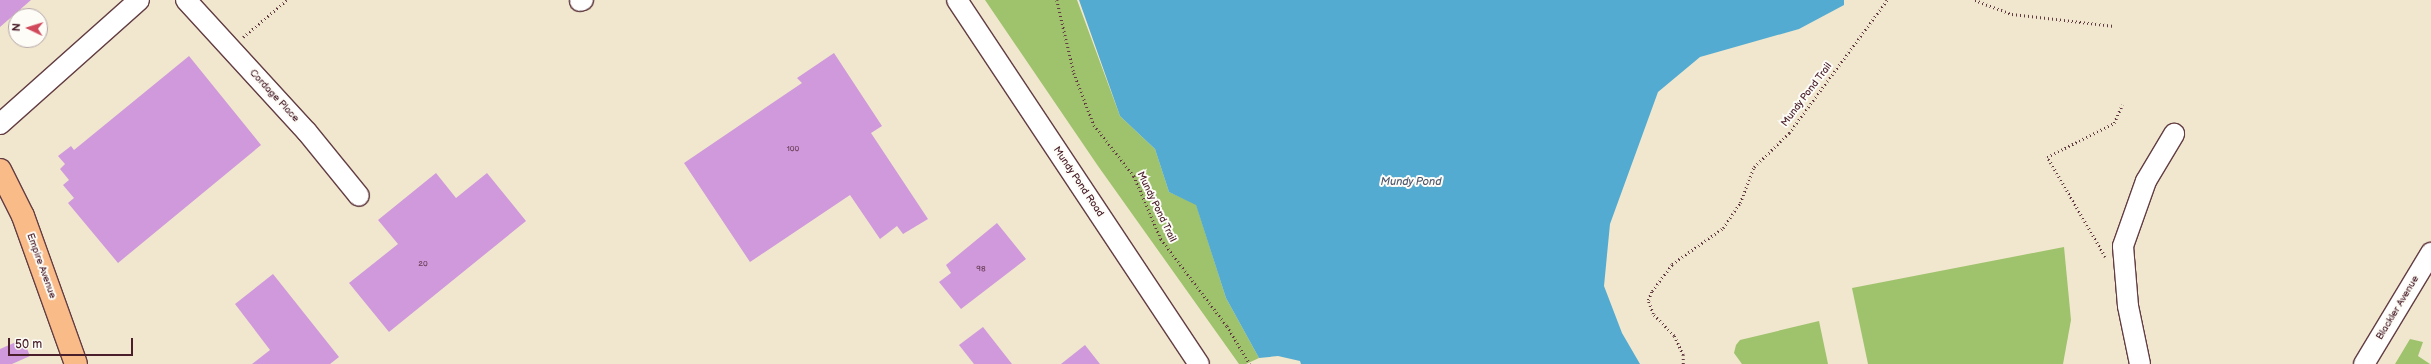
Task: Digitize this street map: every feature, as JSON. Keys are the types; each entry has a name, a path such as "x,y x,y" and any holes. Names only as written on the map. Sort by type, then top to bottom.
{"main road":[{"name":"Empire Avenue","path":"0,170 23,216 76,364"}],"street":[{"path":"0,124 139,0"},
{"name":"Cordage Place","path":"186,0 228,48 307,132 359,196"},
{"name":"Mundy Pond Road","path":"957,0 1199,364"},
{"path":"2140,364 2128,306 2123,246 2146,181 2174,134"},
{"name":"Blackler Avenue","path":"2364,364 2431,253"}],"path":[{"path":"228,48 287,0"},
{"name":"Mundy Pond Trail","path":"1057,0 1074,73 1094,126 1134,176 1161,239 1227,326 1250,364"},
{"name":"Mundy Pond Trail","path":"1683,364 1683,355 1674,336 1653,314 1648,300 1652,290 1672,264 1723,228 1740,203 1754,167 1790,133 1887,0"},
{"path":"1975,0 2012,14 2114,26"},
{"path":"2108,263 2047,156 2114,123 2122,105"}],"green space":[{"path":"985,0 1077,0 1120,116 1155,149 1169,192 1196,204 1226,298 1259,358 1246,364 1239,364 1098,166"},
{"path":"2064,247 2071,320 2063,364 1868,364 1852,288"},
{"path":"1819,321 1828,364 1742,364 1734,353 1736,345 1740,340"},
{"path":"2410,339 2423,342 2418,356 2430,364 2395,364"}],"water":[{"name":"Mundy Pond","path":"1079,0 1844,0 1844,5 1799,29 1700,57 1658,92 1610,224 1604,286 1622,333 1640,364 1301,364 1300,361 1278,356 1259,358 1226,298 1196,205 1169,192 1155,149 1120,116"}],"building":[{"path":"0,0 31,0 22,8 8,8 8,20 0,27"},
{"path":"834,53 882,126 871,133 928,219 903,234 897,226 880,239 850,195 750,262 684,163 802,83 797,78"},
{"path":"189,56 261,145 118,263 68,203 74,198 63,185 69,180 60,169 65,164 58,156 71,146 74,150"},
{"path":"436,173 456,198 487,173 526,221 389,332 349,283 398,244 378,220"},
{"path":"997,223 1026,259 961,309 939,282 951,273 946,265"},
{"path":"273,274 339,357 330,364 252,364 270,350 235,304"},
{"path":"983,327 1012,364 974,364 959,345"},
{"path":"23,339 30,356 12,364 0,364 0,349"},
{"path":"1085,345 1100,364 1061,364"}]}
